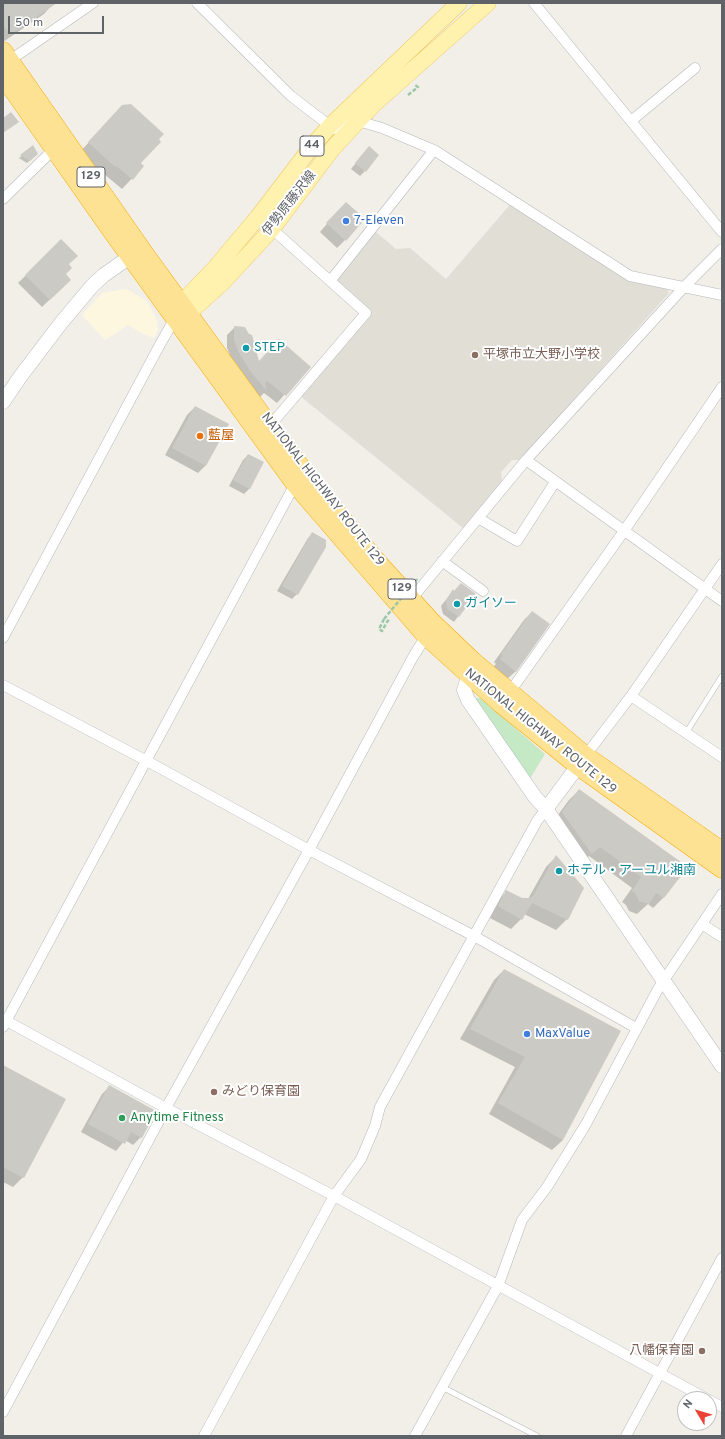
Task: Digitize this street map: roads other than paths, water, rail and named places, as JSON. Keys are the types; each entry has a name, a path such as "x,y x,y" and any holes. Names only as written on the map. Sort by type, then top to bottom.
{"highway":[{"name":"NATIONAL HIGHWAY ROUTE 129","path":"5,63 54,149 139,252"},
{"name":"NATIONAL HIGHWAY ROUTE 129","path":"5,63 139,252 178,316 265,431 306,474 373,557 401,609 432,622 473,661 506,698"},
{"name":"NATIONAL HIGHWAY ROUTE 129","path":"265,431 296,484 401,609 426,636 469,675 506,698 582,761 722,869"},
{"name":"NATIONAL HIGHWAY ROUTE 129","path":"582,761 722,852"}],"main road":[{"name":"伊勢原藤沢線","path":"178,316 222,283 272,229 333,148 374,104 488,3"},
{"name":"伊勢原藤沢線","path":"178,316 216,267 258,217 313,145 330,126 454,4"}],"street":[{"path":"5,63 93,3"},
{"path":"197,3 291,96 343,137"},
{"path":"534,3 722,232"},
{"path":"631,121 695,68"},
{"path":"330,126 358,121 382,128 434,150 630,276 685,286 722,295"},
{"path":"3,200 54,149"},
{"path":"331,280 434,150"},
{"path":"265,431 366,313 331,280 272,229"},
{"path":"401,609 442,562 526,460 685,286 722,249"},
{"path":"3,402 61,323 92,286 104,275 139,252"},
{"path":"3,638 157,350 178,316"},
{"path":"506,698 624,531 722,387"},
{"path":"526,460 722,601"},
{"path":"478,518 517,541 555,482"},
{"path":"296,484 4,1022 334,1196 691,1391"},
{"path":"442,562 483,591"},
{"path":"204,1436 334,1196 361,1159 375,1126 380,1107 537,821 631,696 722,564"},
{"path":"3,1412 166,1108 426,636"},
{"path":"469,675 464,690 468,700 535,797 546,809 722,1066"},
{"path":"3,685 147,761 309,850 474,936 636,1028"},
{"path":"631,696 722,757"},
{"path":"415,1436 498,1286 522,1220 547,1187 586,1124 636,1028 663,981 722,894"},
{"path":"702,924 722,937"},
{"path":"626,1436 722,1258"}],"lane":[{"path":"686,733 722,676"},
{"path":"442,1387 537,1436"}],"place":[{"name":"7-Eleven","path":"346,221"},
{"name":"STEP","path":"246,348"},
{"name":"平塚市立大野小学校","path":"475,355"},
{"name":"藍屋","path":"200,436"},
{"name":"ガイソー","path":"457,604"},
{"name":"ホテル・アーユル湘南","path":"559,871"},
{"name":"MaxValue","path":"527,1034"},
{"name":"みどり保育園","path":"214,1092"},
{"name":"Anytime Fitness","path":"122,1118"},
{"name":"八幡保育園","path":"702,1351"}]}
